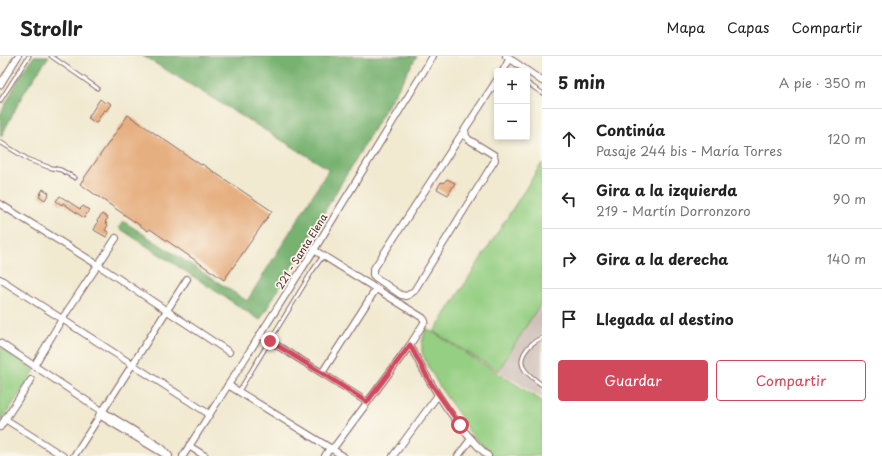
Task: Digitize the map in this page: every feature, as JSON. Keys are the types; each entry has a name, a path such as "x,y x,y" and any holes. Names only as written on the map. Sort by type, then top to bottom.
{"street":[{"path":"0,85 18,56"},
{"name":"221 - Santa Elena","path":"183,456 314,250 433,56"},
{"path":"505,68 508,57 542,81"},
{"path":"465,130 468,139 494,155 495,160 414,291 407,296 404,296 375,277 372,270 494,85"},
{"path":"0,204 98,265 229,352"},
{"path":"34,366 62,319 116,238"},
{"path":"314,250 423,318 424,323 410,345 335,446 325,456"},
{"path":"0,279 209,414"},
{"path":"74,456 100,413 187,279"},
{"path":"322,373 376,290"},
{"path":"260,335 367,402"},
{"path":"0,343 100,413 162,448 168,456"},
{"path":"410,345 438,395 471,439 488,456"},
{"path":"0,427 31,380"},
{"path":"228,384 343,456"},
{"path":"393,456 438,395"},
{"path":"5,419 63,456"},
{"path":"458,456 471,439"},
{"path":"189,446 205,456"}],"lane":[{"path":"0,101 29,56"},
{"path":"51,56 97,88"},
{"path":"530,85 542,93"},
{"path":"0,142 29,160 61,170 76,178"},
{"name":"221 - Santa Elena","path":"240,391 313,270 324,256"},
{"path":"542,338 531,344 523,358 523,367 530,376 542,385"}],"shaded area":[{"path":"542,301 542,398 498,371"}],"green space":[{"path":"34,56 49,56 23,94 1,137 0,115 20,76"},
{"path":"143,56 417,56 260,320 119,228 123,221 247,301 329,169"},
{"path":"542,163 542,301 498,371 434,332"},
{"path":"426,328 542,401 542,456 492,456 468,430 461,417 441,389 422,352 422,343"},
{"path":"0,347 35,370 0,423"}],"building":[{"path":"100,99 105,103 107,101 111,104 106,111 104,110 96,123 88,118"},
{"path":"128,115 272,211 224,280 150,229 148,231 80,184"},
{"path":"447,179 455,183 448,195 437,189 441,182 443,183"},
{"path":"43,189 49,193 45,200 39,196"},
{"path":"60,196 80,209 83,206 89,210 84,218 63,203 62,205 56,201"},
{"path":"102,214 108,218 105,222 108,225 105,230 109,233 106,237 94,230 98,222 97,221"}],"route":[{"path":"270,341 367,402 410,345 438,395 460,425"}]}
